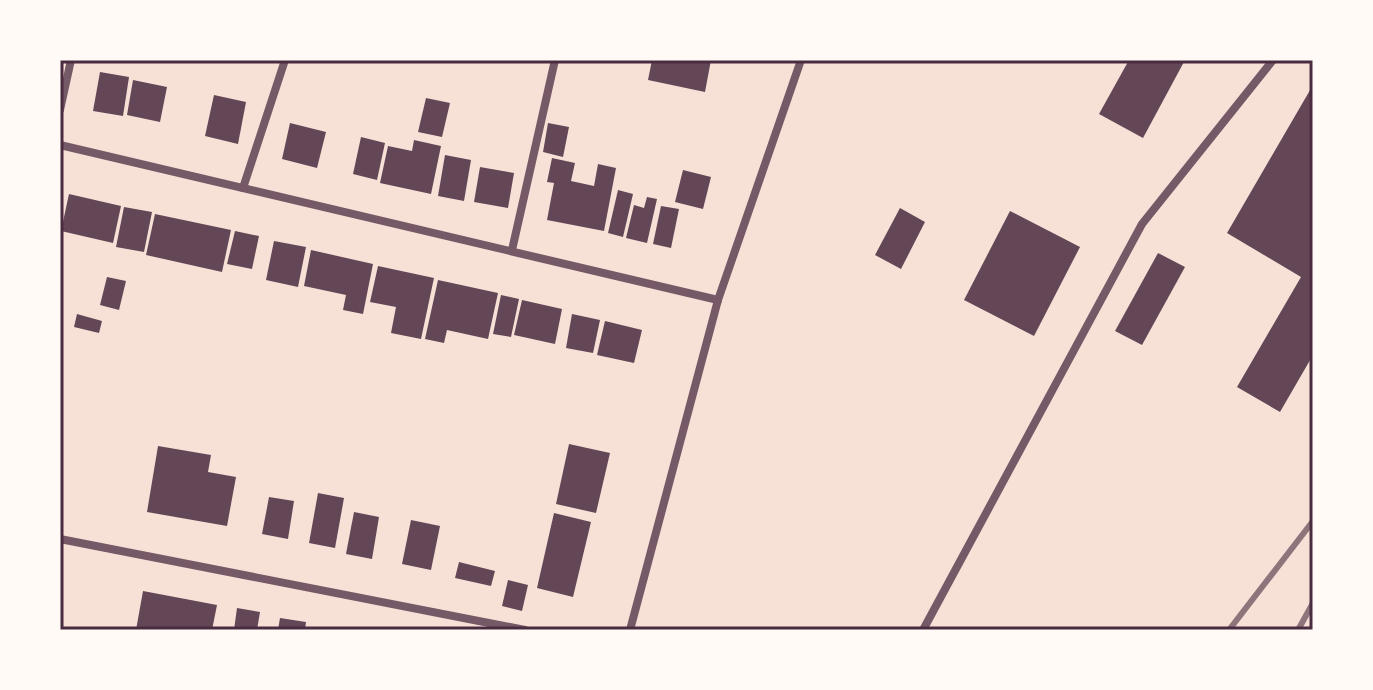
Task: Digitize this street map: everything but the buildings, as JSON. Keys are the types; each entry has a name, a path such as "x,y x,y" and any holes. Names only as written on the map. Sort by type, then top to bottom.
{"street":[{"path":"60,110 71,60"},
{"path":"243,188 285,60"},
{"path":"512,250 555,60"},
{"path":"630,630 718,300 801,60"},
{"path":"923,630 1142,224 1273,60"},
{"path":"60,145 718,300"},
{"path":"60,539 525,630"}],"railway":[{"path":"1229,630 1313,521"},
{"path":"1298,630 1313,603"}]}
